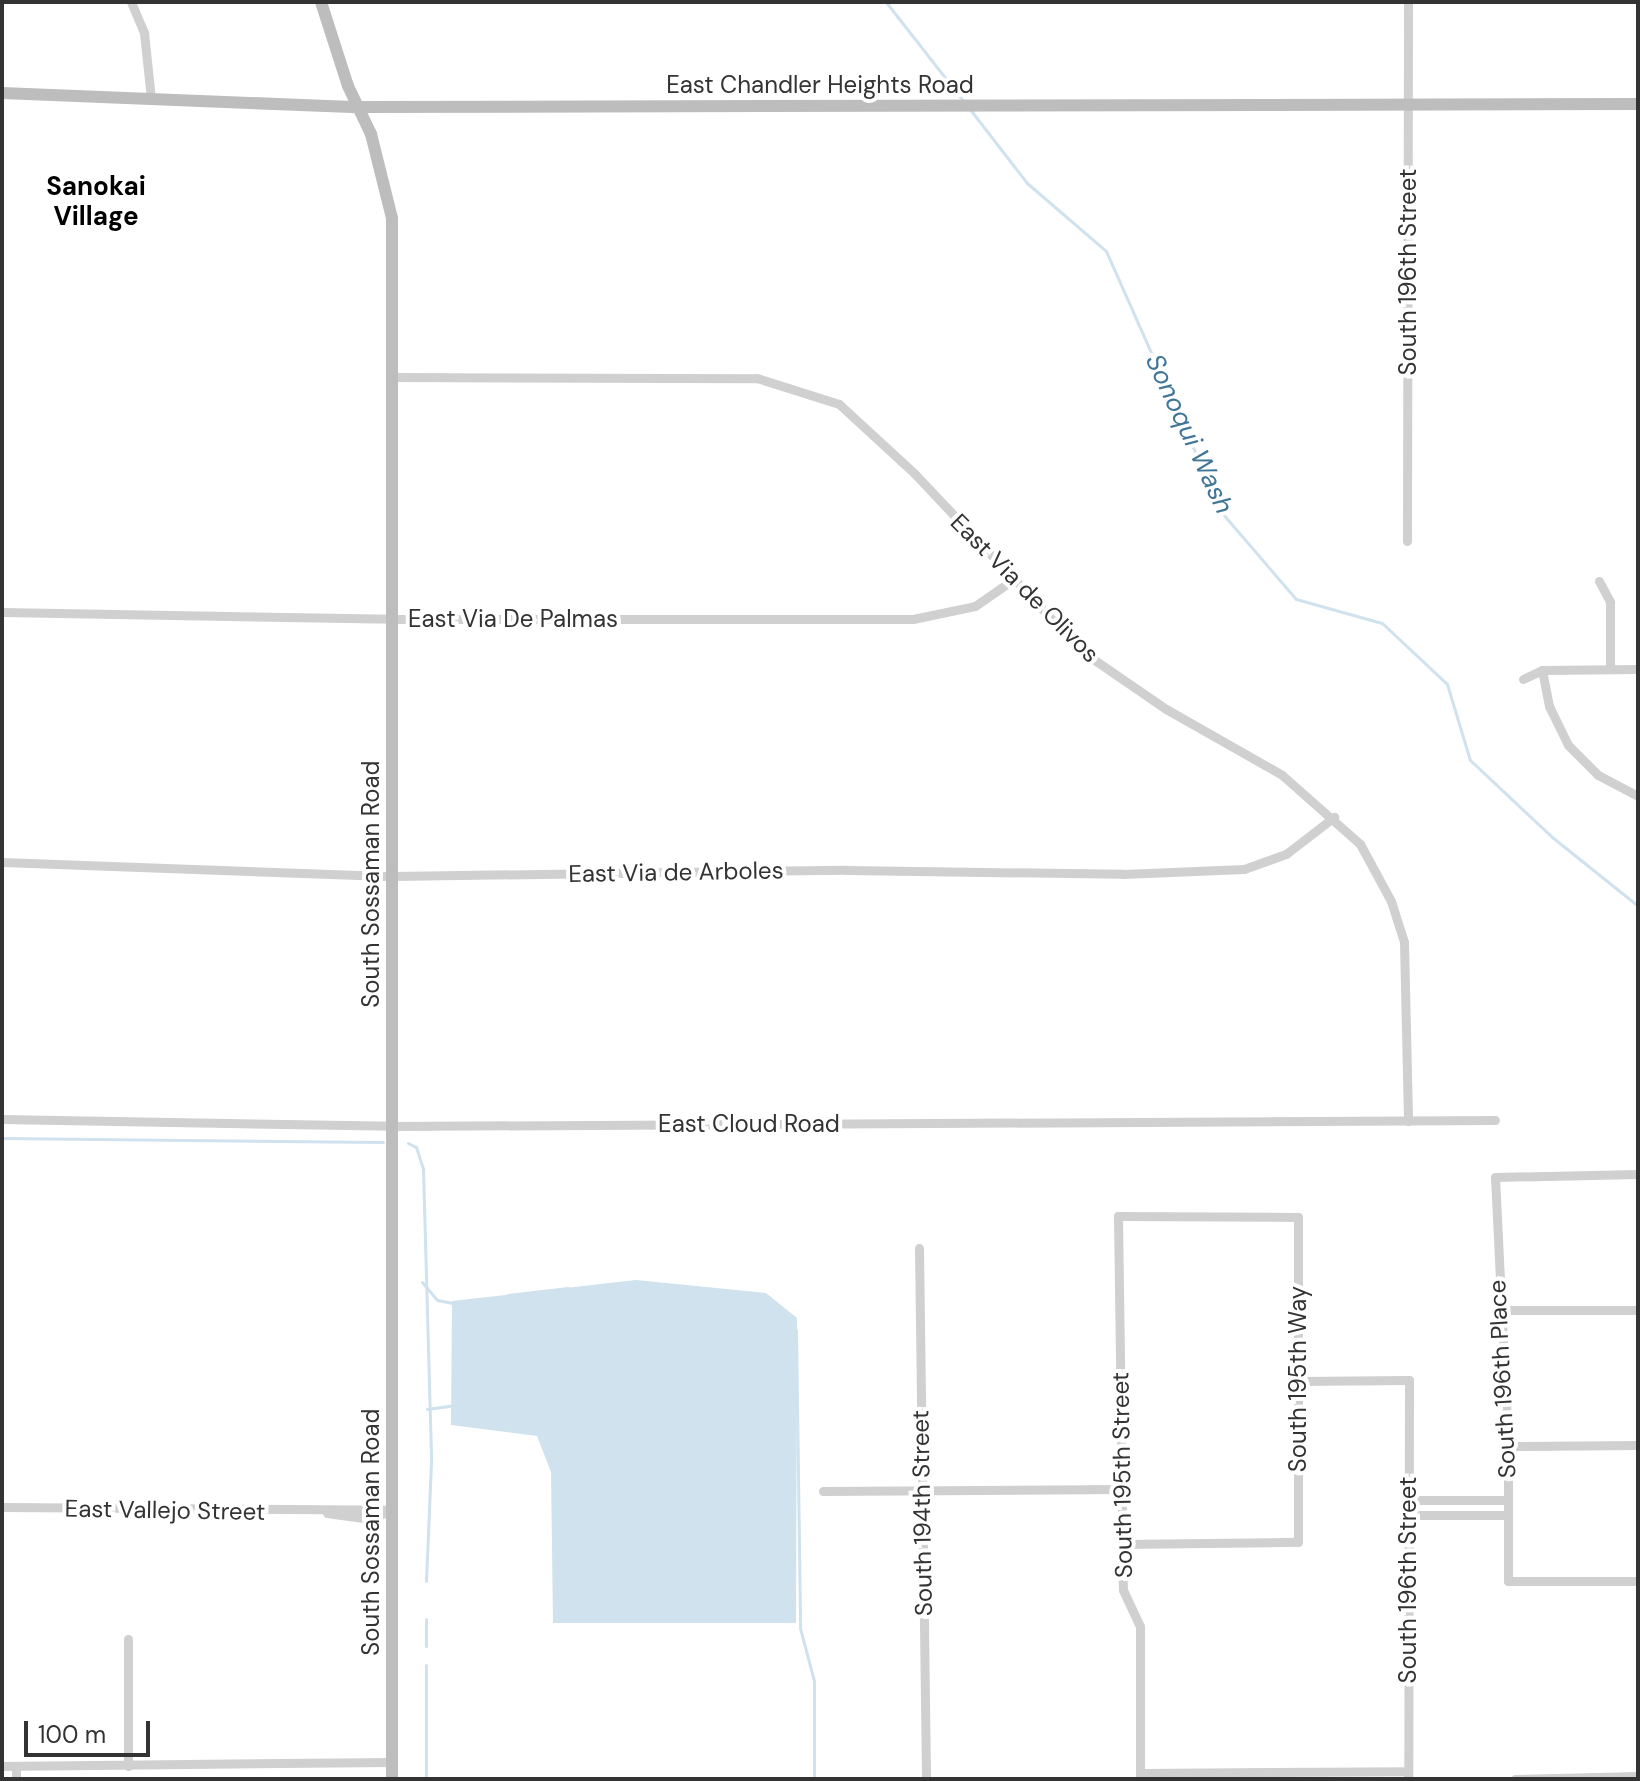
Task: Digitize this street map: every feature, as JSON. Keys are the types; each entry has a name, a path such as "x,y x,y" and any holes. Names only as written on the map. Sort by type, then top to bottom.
{"main road":[{"name":"South Sossaman Road","path":"321,2 358,107 371,134 391,208 394,377 392,1779"},
{"name":"East Chandler Heights Road","path":"2,93 358,107 1638,104"}],"street":[{"path":"131,2 144,33 151,99"},
{"name":"South 196th Street","path":"1407,541 1408,2"},
{"name":"East Via de Olivos","path":"394,377 757,378 785,382 839,404 1083,652 1166,709 1282,775 1334,817 1378,873 1404,942 1408,1121"},
{"name":"East Via De Palmas","path":"2,612 393,619 913,619 975,606 1014,579"},
{"path":"1599,581 1610,602 1610,669"},
{"path":"1523,679 1542,670 1638,669"},
{"path":"1542,670 1549,706 1568,745 1598,775 1638,796"},
{"name":"East Via de Arboles","path":"2,862 393,876 1244,869 1286,854 1334,817"},
{"name":"East Cloud Road","path":"2,1119 393,1126 1495,1120"},
{"name":"South 196th Place","path":"1638,1174 1495,1177 1508,1446 1508,1581 1638,1581"},
{"name":"South 195th Way","path":"1118,1216 1298,1217 1298,1542 1122,1544"},
{"name":"South 195th Street","path":"1118,1216 1123,1590 1140,1626 1140,1776"},
{"name":"South 194th Street","path":"919,1248 926,1779"},
{"path":"1500,1310 1638,1310"},
{"name":"South 196th Street","path":"1298,1381 1409,1380 1408,1775"},
{"path":"1508,1446 1638,1445"},
{"path":"823,1491 1122,1489"},
{"path":"1408,1500 1508,1500"},
{"path":"1478,1500 1478,1515"},
{"name":"East Vallejo Street","path":"2,1507 327,1513 371,1519 392,1510"},
{"path":"1407,1515 1508,1515"},
{"path":"128,1639 128,1766"},
{"path":"2,1766 392,1762"},
{"path":"16,1766 16,1779"},
{"path":"1140,1776 1408,1775"},
{"path":"1515,1778 1638,1776"}],"water":[{"path":"636,1280 766,1293 797,1318 796,1623 553,1623 551,1472 537,1436 451,1425 452,1301"}],"waterway":[{"name":"Sonoqui Wash","path":"886,2 964,102"},
{"name":"Sonoqui Wash","path":"969,108 1027,183 1106,251 1222,513 1296,599 1382,623 1447,684 1470,760 1552,837 1638,906"},
{"path":"2,1138 383,1142"},
{"path":"408,1143 416,1147 423,1169 431,1462 426,1581"},
{"path":"422,1282 437,1300 453,1303"},
{"path":"508,1295 568,1288"},
{"path":"796,1330 800,1628 814,1681 814,1779"},
{"path":"427,1409 454,1405"},
{"path":"426,1619 426,1646"},
{"path":"426,1665 426,1779"}],"district":[{"name":"Sanokai Village","path":"96,202"}]}
